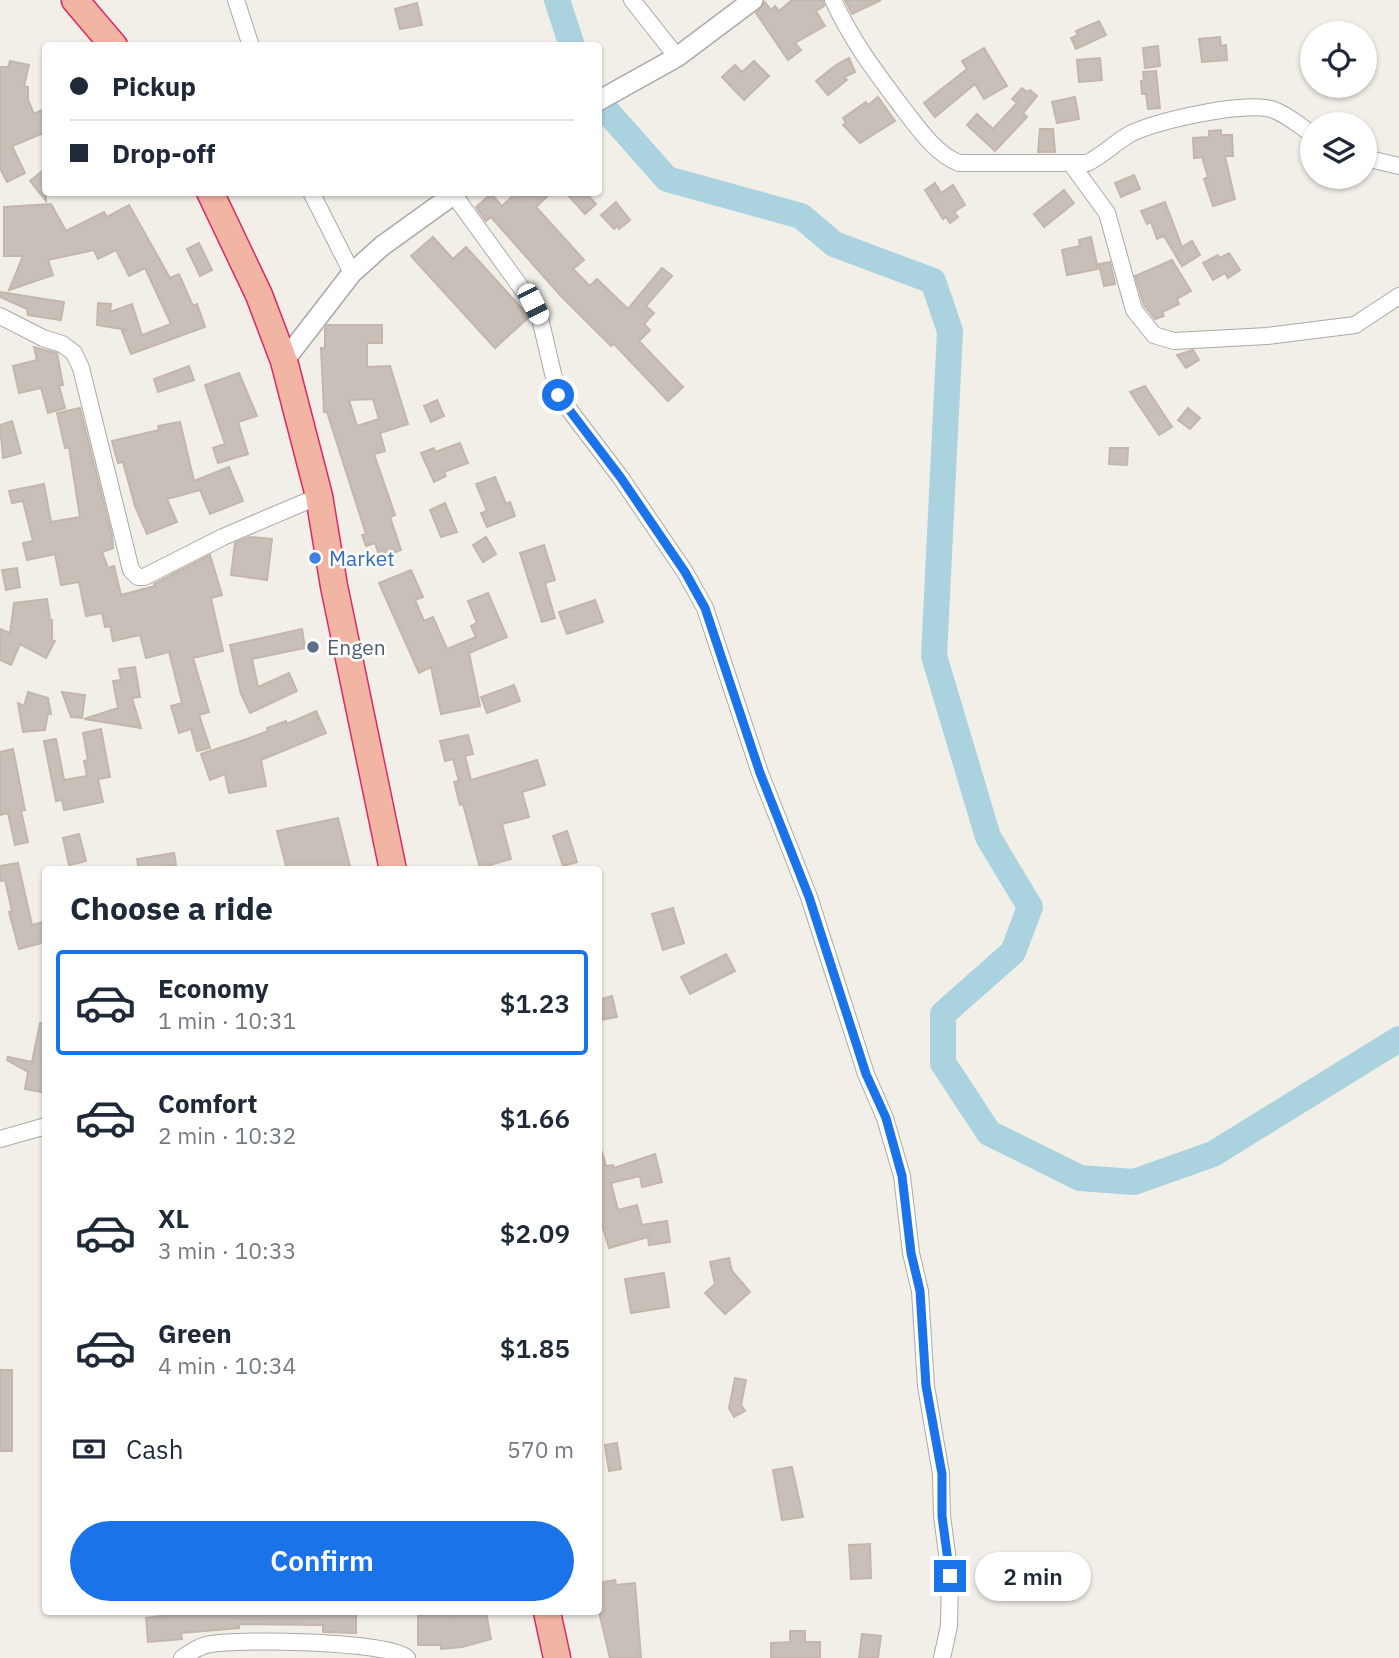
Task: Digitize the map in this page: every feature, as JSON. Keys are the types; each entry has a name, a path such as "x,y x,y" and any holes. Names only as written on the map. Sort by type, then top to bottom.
{"highway":[{"path":"75,0 111,42"},
{"path":"212,196 259,295 284,361 319,496 334,586 392,866"},
{"path":"548,1615 557,1658"}],"street":[{"path":"236,0 250,42"},
{"path":"632,0 677,57"},
{"path":"602,99 677,57 752,0"},
{"path":"833,0 870,68 922,132 949,159 976,165 1072,165 1100,157 1131,134 1153,125 1247,108 1272,109 1300,126"},
{"path":"1377,161 1399,166"},
{"path":"1072,165 1107,213 1134,310 1154,335 1174,341 1267,336 1355,325 1399,296"},
{"path":"313,196 352,273"},
{"path":"284,361 352,273 382,246 453,196"},
{"path":"457,196 533,304 540,318 558,395 621,478 685,572 705,608 760,773 809,897 862,1062 886,1118 902,1176 911,1253 920,1291 926,1386 942,1474 942,1516 950,1576 949,1626 942,1658"},
{"path":"0,316 37,336 62,344 74,353 131,570 138,577 144,577 223,537 319,496"},
{"path":"0,1139 42,1127"},
{"path":"182,1658 204,1645 222,1642 313,1642 390,1648 407,1658"}],"building":[{"path":"792,0 823,0 824,6 816,11 825,26 795,43 801,50 788,60 756,13 765,2 771,10 775,6 779,11"},
{"path":"845,0 881,0 852,14"},
{"path":"417,3 422,25 400,29 395,9"},
{"path":"1099,21 1106,35 1076,49 1071,38 1078,35 1076,31"},
{"path":"1220,37 1221,46 1226,45 1227,60 1202,62 1199,39"},
{"path":"1158,46 1160,66 1145,68 1143,48"},
{"path":"984,48 1007,86 984,99 975,84 935,117 924,103 967,69 962,61"},
{"path":"849,58 855,72 844,77 847,80 828,95 816,81"},
{"path":"1100,58 1102,80 1079,82 1077,60"},
{"path":"10,61 29,65 24,86 28,87 28,100 34,114 42,110 42,134 12,146 25,173 7,182 0,168 0,67 8,67"},
{"path":"754,61 769,76 744,100 722,77 735,65 742,72"},
{"path":"1156,71 1160,108 1148,109 1146,94 1142,94 1141,81 1144,81 1143,72"},
{"path":"1022,88 1037,96 1023,113 1027,117 995,151 967,125 977,114 993,129 1017,103 1012,99"},
{"path":"878,97 895,121 860,143 843,125 846,123 843,118"},
{"path":"1075,97 1079,119 1057,123 1052,102"},
{"path":"1040,129 1053,129 1055,152 1038,152"},
{"path":"1221,130 1221,135 1232,135 1233,156 1225,156 1235,199 1213,206 1204,179 1208,177 1202,157 1194,158 1193,138 1209,137 1209,131"},
{"path":"42,171 42,196 30,181"},
{"path":"1134,175 1140,189 1121,197 1115,183"},
{"path":"935,183 941,193 953,185 965,205 954,212 958,217 950,223 946,217 943,219 925,190"},
{"path":"1064,190 1074,203 1044,227 1034,214"},
{"path":"489,196 493,196 502,206 513,196 548,196 536,207 584,260 573,269 590,286 597,279 628,309 662,268 672,276 646,306 654,313 644,324 650,330 639,341 683,387 668,401 614,344 611,346 560,295 491,217 486,221 476,207"},
{"path":"569,196 589,196 596,204 585,214"},
{"path":"616,202 630,220 619,229 617,226 614,229 601,215"},
{"path":"1165,202 1182,247 1192,241 1200,255 1182,266 1164,236 1157,239 1151,222 1147,224 1141,211"},
{"path":"51,204 66,231 104,212 107,217 129,205 170,278 179,274 193,306 197,304 205,327 131,354 122,331 127,330 97,325 98,303 111,304 110,312 132,304 142,335 171,324 145,268 129,276 116,250 98,259 94,250 48,260 53,275 9,290 23,256 4,256 4,207"},
{"path":"433,237 453,259 466,247 527,314 528,318 495,348 411,256"},
{"path":"1091,237 1098,269 1067,275 1062,250 1080,246 1079,240"},
{"path":"199,243 212,270 200,276 187,249"},
{"path":"1229,253 1240,270 1228,278 1225,273 1213,280 1203,263"},
{"path":"1172,260 1191,291 1177,299 1179,304 1162,312 1164,316 1155,319 1144,305 1135,276"},
{"path":"1110,262 1115,284 1104,286 1099,264"},
{"path":"0,292 64,302 61,320 28,315 27,309 0,297"},
{"path":"327,325 382,325 382,343 367,343 367,367 390,366 408,424 380,433 385,451 374,454 395,515 390,517 401,550 380,558 375,543 366,546 362,535 366,534 327,412 324,412 321,348 325,348","holes":["373,399 379,419 357,426 349,400"]},
{"path":"34,347 57,353 63,385 59,386 65,408 48,413 41,388 19,393 13,366 37,360"},
{"path":"1193,350 1199,360 1186,368 1177,355"},
{"path":"189,366 194,380 158,392 154,379"},
{"path":"239,373 257,416 238,422 248,454 218,463 213,448 225,444 205,385"},
{"path":"1145,386 1172,427 1159,435 1130,392"},
{"path":"437,400 444,416 431,422 424,406"},
{"path":"80,408 112,536 113,548 102,552 108,568 114,566 121,595 155,586 154,584 210,555 222,595 211,598 223,651 193,658 209,712 199,715 210,748 197,751 191,729 179,733 171,706 182,703 169,652 146,658 140,635 113,641 110,626 105,627 102,613 86,616 79,582 61,585 55,554 27,560 23,543 33,541 23,501 12,503 9,491 44,484 51,522 80,517 69,447 65,448 57,413"},
{"path":"1188,408 1200,418 1190,429 1178,420"},
{"path":"12,421 21,453 3,458 0,425"},
{"path":"180,422 194,481 229,467 243,501 210,514 200,490 167,499 177,522 147,534 135,506 123,462 118,463 112,441"},
{"path":"460,443 468,463 444,472 446,476 434,482 421,453 434,448 435,452"},
{"path":"1110,448 1128,448 1127,465 1109,464"},
{"path":"495,477 506,504 510,502 515,516 487,527 481,513 487,511 476,484"},
{"path":"445,503 457,532 441,537 430,510"},
{"path":"250,537 272,539 267,580 231,575 235,543"},
{"path":"486,537 496,554 483,562 473,545"},
{"path":"544,545 555,580 545,583 555,618 542,622 520,553"},
{"path":"17,568 20,587 6,590 2,570"},
{"path":"411,570 423,597 415,600 424,621 433,617 447,649 476,637 471,626 477,623 468,601 488,593 507,637 469,653 480,706 441,714 431,667 419,673 379,583"},
{"path":"47,599 52,620 52,640 55,641 46,658 20,644 11,665 0,660 0,629 10,633 14,603"},
{"path":"595,600 603,622 567,634 559,612"},
{"path":"302,629 305,648 252,659 258,687 289,673 297,691 250,713 241,694 230,645"},
{"path":"135,667 140,697 132,698 141,728 84,719 118,708 113,681 121,680 119,669"},
{"path":"514,685 520,701 487,713 481,697"},
{"path":"28,692 48,698 51,714 48,713 45,730 23,732 18,703 24,706"},
{"path":"62,692 85,695 82,718 71,717"},
{"path":"316,711 326,733 261,760 266,786 229,793 225,774 210,780 201,754"},
{"path":"101,729 110,777 98,779 103,802 64,810 62,800 56,801 44,741 56,739 64,780 87,776 84,761 88,760 83,733"},
{"path":"468,735 473,754 465,756 471,780 537,760 545,785 522,792 529,817 502,824 511,859 479,866 463,804 460,805 454,782 459,781 453,759 445,761 440,741"},
{"path":"13,749 25,810 21,811 28,842 15,845 8,813 0,815 0,752"},
{"path":"338,818 350,866 286,866 277,831"},
{"path":"567,831 577,862 563,866 553,836"},
{"path":"79,834 86,861 69,865 63,838"},
{"path":"174,853 176,865 138,866 137,859"},
{"path":"18,863 32,925 42,922 42,943 19,949 9,912 12,911 5,880 1,881 0,866"},
{"path":"673,908 684,943 663,950 652,914"},
{"path":"726,954 735,971 690,994 681,977"},
{"path":"612,996 617,1017 602,1020 602,999"},
{"path":"42,1023 42,1092 25,1089 28,1072 7,1060 8,1057 32,1062"},
{"path":"602,1152 606,1166 613,1165 614,1168 655,1154 662,1182 642,1187 640,1176 611,1183 618,1210 637,1205 642,1225 667,1221 670,1242 649,1245 648,1237 609,1248 602,1224"},
{"path":"729,1258 732,1271 750,1292 725,1314 705,1293 715,1284 710,1262"},
{"path":"664,1273 669,1307 631,1313 625,1279"},
{"path":"0,1370 12,1370 12,1451 0,1451"},
{"path":"735,1378 746,1380 741,1405 745,1411 734,1417 729,1408"},
{"path":"617,1443 621,1469 609,1471 605,1445"},
{"path":"792,1467 803,1517 782,1520 773,1470"},
{"path":"870,1544 871,1578 851,1579 849,1545"},
{"path":"615,1580 616,1585 635,1583 641,1658 610,1658 600,1615 602,1615 602,1582"},
{"path":"171,1615 356,1615 356,1633 323,1632 323,1625 239,1624 239,1628 181,1633 182,1639 148,1642 146,1618"},
{"path":"418,1615 487,1615 491,1639 462,1647 441,1649 441,1645 418,1645"},
{"path":"790,1631 805,1631 805,1642 820,1642 820,1658 771,1658 771,1643 790,1642"},
{"path":"862,1634 881,1636 878,1658 859,1658"}],"waterway":[{"path":"557,0 571,42"},
{"path":"602,106 667,179 801,216 834,244 933,281 950,331 934,656 988,837 1030,907 1013,952 943,1014 943,1063 989,1133 1080,1178 1134,1182 1213,1154 1399,1039"}],"place":[{"name":"Market","path":"315,558"},
{"name":"Engen","path":"313,647"}],"route":[{"path":"558,395 621,478 685,572 705,608 760,773 809,897 866,1074 886,1118 902,1176 911,1253 920,1291 926,1386 942,1474 942,1516 950,1576"}]}
